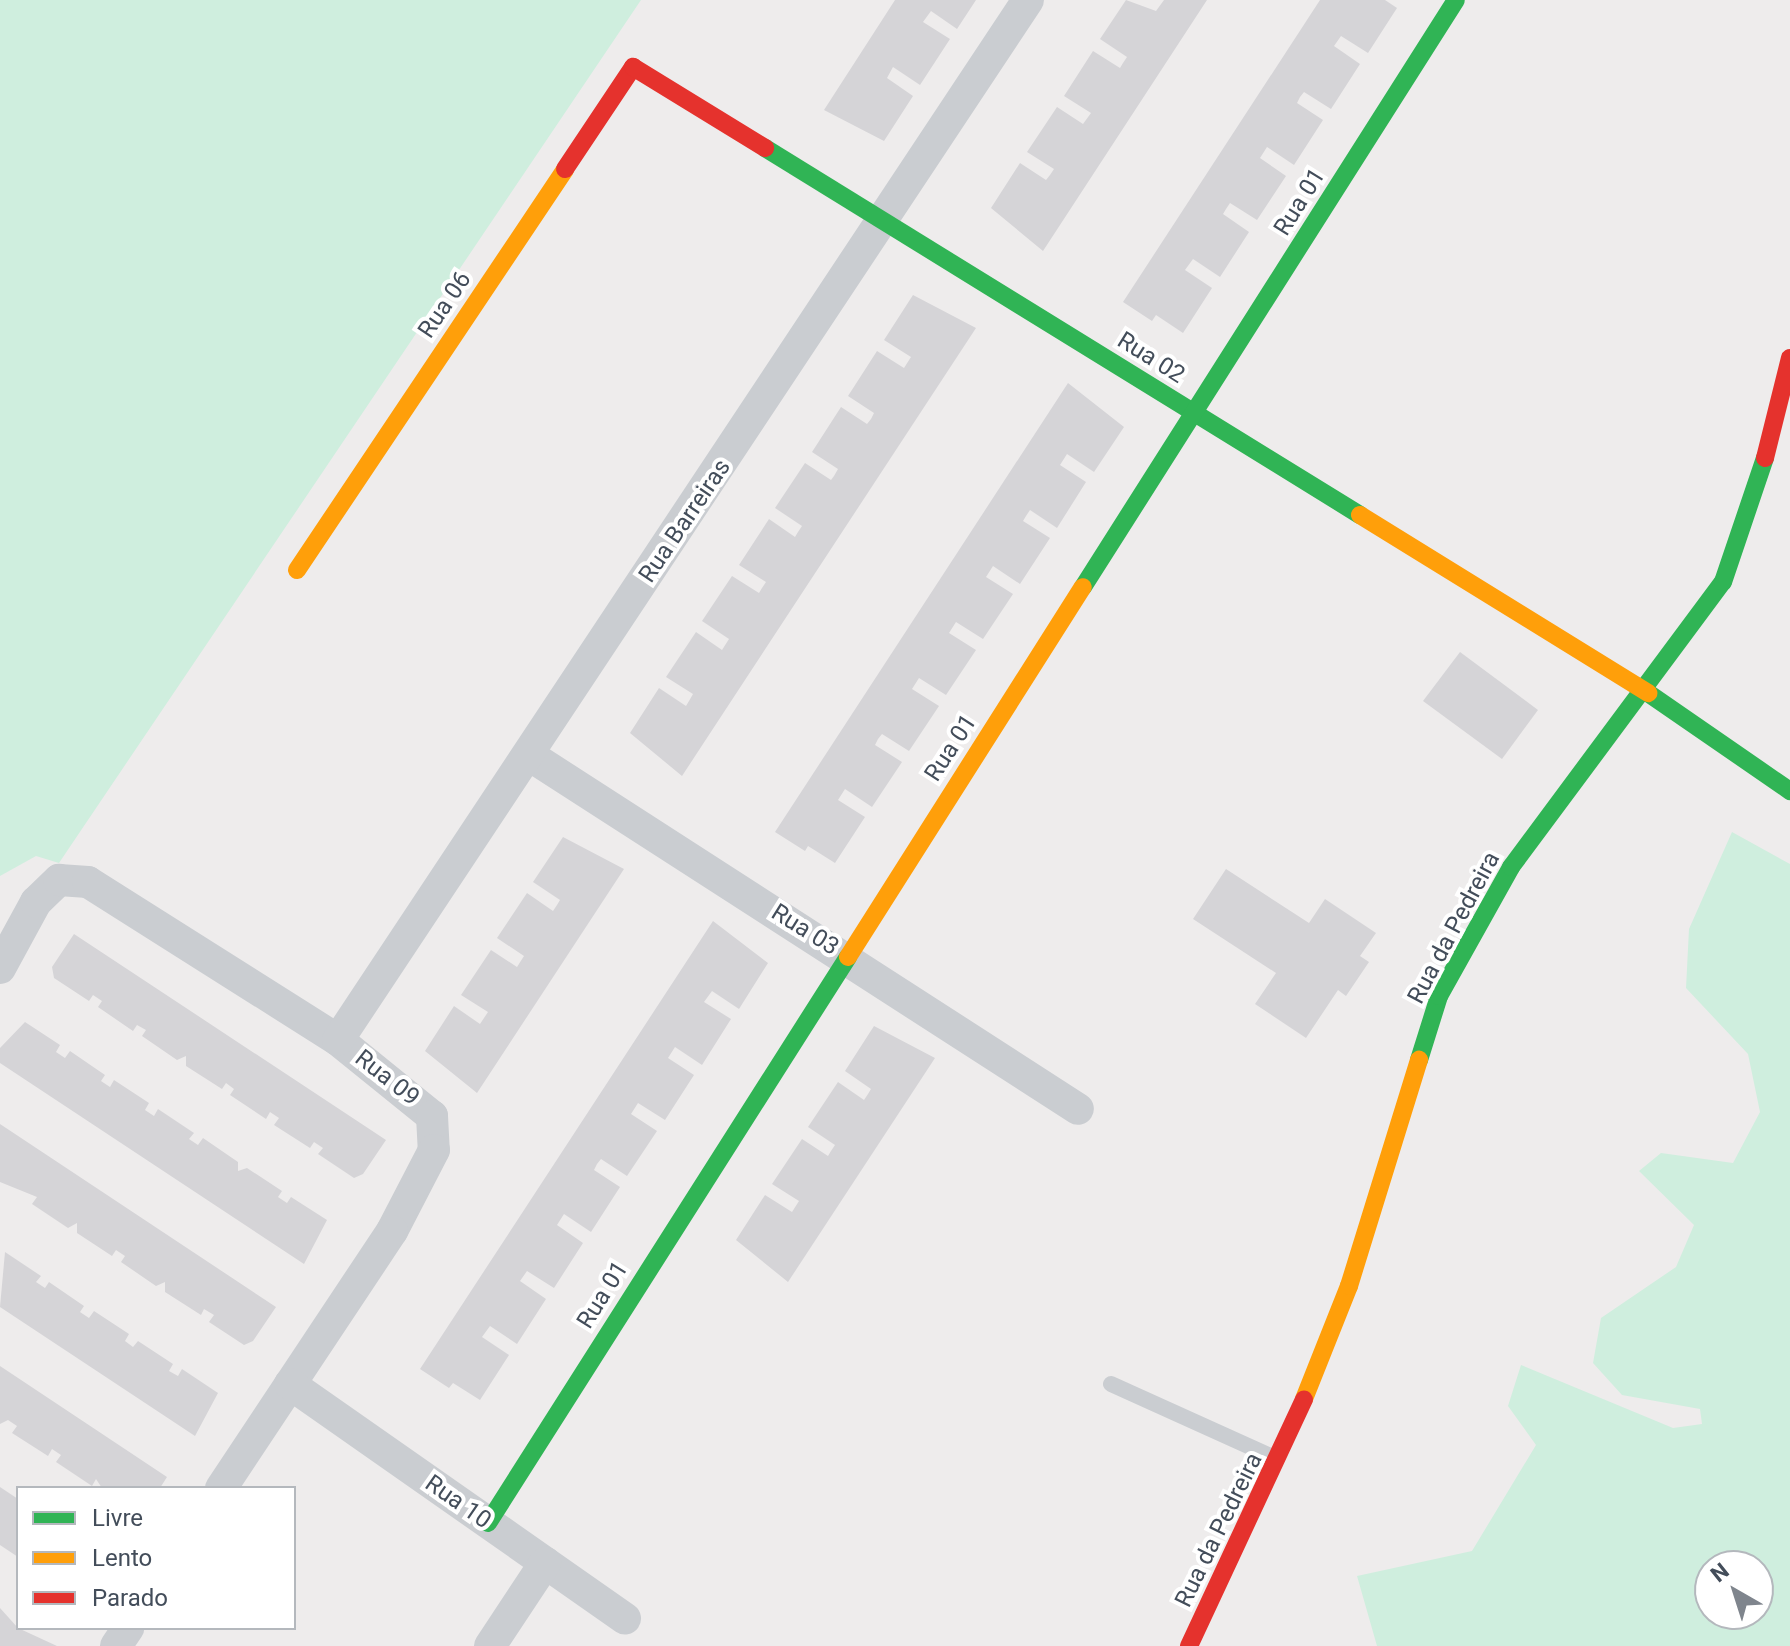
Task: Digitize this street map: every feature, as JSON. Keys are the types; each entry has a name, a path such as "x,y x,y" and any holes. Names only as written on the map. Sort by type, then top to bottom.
{"street":[{"name":"Rua Barreiras","path":"338,1040 884,222 1028,0"},
{"name":"Rua 01","path":"488,1523 1456,0"},
{"name":"Rua 02","path":"633,67 1643,690 1790,791"},
{"name":"Rua 06","path":"297,570 633,67"},
{"name":"Rua da Pedreira","path":"1189,1646 1280,1460 1349,1286 1439,996 1511,867 1723,582 1760,479 1790,358"},
{"name":"Rua 03","path":"529,755 846,956 1078,1109"},
{"name":"Rua 09","path":"0,968 36,902 59,880 88,882 338,1040 432,1116 434,1150 392,1231 222,1486"},
{"name":"Rua 10","path":"290,1384 625,1619"},
{"path":"490,1646 545,1563"}],"lane":[{"path":"1111,1384 1280,1460"}],"green space":[{"path":"0,0 641,0 59,863 36,856 0,876"},
{"path":"1732,832 1790,864 1790,1646 1377,1646 1357,1576 1472,1551 1536,1445 1508,1406 1521,1365 1673,1428 1702,1424 1700,1409 1622,1395 1593,1363 1601,1318 1676,1267 1694,1225 1639,1171 1661,1153 1733,1163 1760,1112 1748,1054 1686,988 1689,929"}],"building":[{"path":"895,0 976,0 957,29 931,11 923,22 950,39 920,85 893,67 887,78 913,96 884,141 824,110"},
{"path":"1126,0 1156,11 1164,0 1207,0 1043,251 991,208 1020,163 1046,180 1054,169 1027,152 1057,107 1083,124 1091,113 1064,96 1093,51 1120,68 1127,57 1100,39"},
{"path":"1320,0 1385,0 1397,8 1368,53 1341,36 1334,46 1360,64 1331,109 1304,92 1300,97 1297,103 1323,120 1294,165 1267,147 1260,158 1286,176 1257,220 1230,203 1226,209 1223,214 1249,232 1220,277 1193,259 1185,270 1212,288 1183,333 1156,315 1152,321 1123,302"},
{"path":"913,295 976,328 682,776 630,733 659,688 686,706 693,694 666,677 696,632 722,650 729,639 702,621 732,576 759,593 766,582 739,565 769,519 795,537 802,526 775,508 805,463 831,480 834,476 838,469 812,452 841,407 867,424 871,419 874,413 848,396 877,351 904,368 911,357 884,340"},
{"path":"1068,383 1124,427 1094,472 1067,454 1060,465 1086,482 1057,528 1030,510 1026,516 1023,521 1050,538 1020,584 993,566 986,577 1013,594 983,639 956,622 949,633 976,650 946,695 919,678 912,689 939,706 909,751 882,734 878,739 875,745 902,762 872,807 845,789 838,800 865,817 835,863 808,846 805,851 775,832"},
{"path":"1460,652 1538,710 1502,759 1423,701"},
{"path":"563,837 624,869 477,1093 425,1051 454,1006 480,1024 488,1012 461,995 491,950 517,967 524,956 497,938 527,893 553,911 557,905 560,900 533,882"},
{"path":"1226,869 1309,923 1325,899 1376,933 1360,956 1369,962 1346,996 1338,990 1306,1038 1255,1004 1276,973 1193,919"},
{"path":"713,921 768,963 739,1009 712,991 704,1002 731,1019 702,1065 675,1047 668,1058 694,1075 665,1120 638,1103 631,1114 657,1131 627,1176 601,1159 597,1164 594,1170 620,1187 591,1232 564,1214 557,1225 583,1243 554,1288 527,1271 520,1281 546,1299 517,1344 490,1326 482,1337 509,1355 480,1400 453,1383 449,1388 420,1369"},
{"path":"74,934 386,1140 363,1174 354,1178 318,1154 323,1148 314,1142 310,1148 274,1125 279,1118 270,1112 266,1119 230,1095 234,1089 226,1083 222,1089 186,1066 186,1056 177,1060 142,1036 146,1030 137,1025 133,1031 98,1007 102,1001 93,995 89,1001 54,978 52,967"},
{"path":"25,1022 60,1045 56,1052 65,1058 70,1051 105,1075 101,1081 110,1087 114,1080 149,1103 145,1110 154,1116 158,1109 194,1133 189,1139 198,1145 203,1138 238,1162 238,1171 247,1168 282,1191 278,1197 287,1203 291,1197 327,1220 304,1264 0,1063 0,1048"},
{"path":"874,1026 935,1058 788,1282 736,1240 765,1195 792,1212 799,1201 772,1184 802,1139 828,1156 835,1145 808,1127 838,1082 864,1100 868,1094 871,1089 845,1071"},
{"path":"0,1124 276,1307 253,1341 244,1345 209,1322 214,1315 204,1309 201,1315 165,1292 165,1282 156,1286 121,1262 125,1256 116,1250 112,1256 77,1233 77,1223 68,1228 32,1204 37,1197 0,1182"},
{"path":"5,1252 41,1276 36,1282 45,1288 49,1282 84,1306 80,1312 89,1318 94,1311 129,1334 125,1341 133,1347 138,1341 173,1364 169,1371 178,1376 182,1369 218,1393 195,1436 0,1307"},
{"path":"0,1366 167,1477 161,1486 101,1486 96,1479 92,1486 56,1462 61,1455 52,1449 48,1456 12,1433 17,1426 8,1420 0,1424"},
{"path":"0,1487 16,1498 16,1556 0,1545"},
{"path":"0,1608 16,1626 16,1630 57,1646 0,1646"}],"traffic: fast":[{"path":"1083,587 1456,0"},
{"path":"765,148 1360,515"},
{"path":"1419,1060 1439,996 1511,867 1723,582 1765,458"},
{"path":"1648,693 1790,791"},
{"path":"488,1523 848,957"}],"traffic: slow":[{"path":"297,570 565,169"},
{"path":"1360,515 1648,693"},
{"path":"848,957 1083,587"},
{"path":"1304,1399 1349,1286 1419,1060"}],"traffic: jam":[{"path":"565,169 633,67 765,148"},
{"path":"1765,458 1790,358"},
{"path":"1189,1646 1304,1399"}]}
